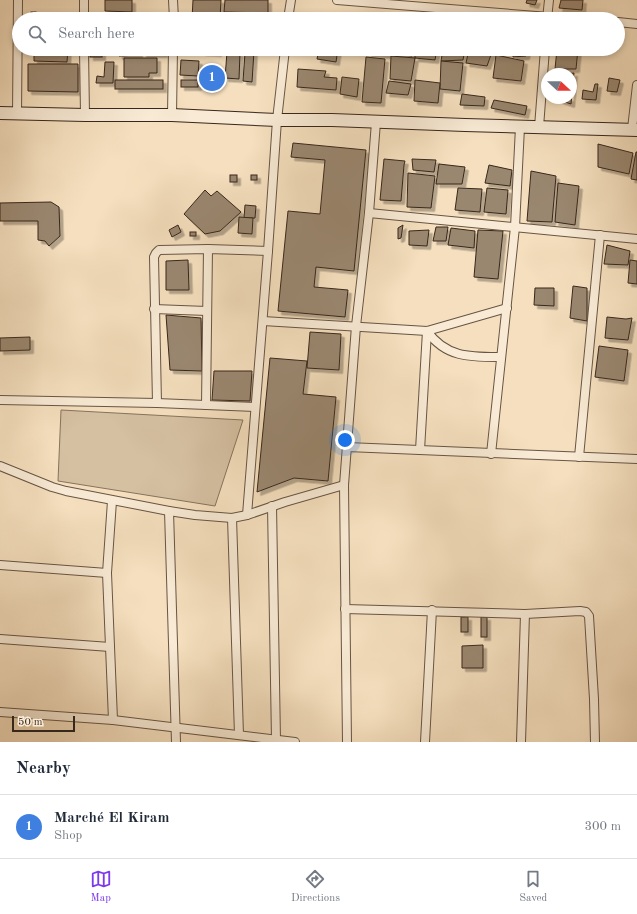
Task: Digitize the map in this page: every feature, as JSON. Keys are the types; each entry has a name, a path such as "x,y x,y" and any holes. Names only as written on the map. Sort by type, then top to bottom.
{"street":[{"path":"18,0 18,12"},
{"path":"84,0 84,12"},
{"path":"174,0 174,12"},
{"path":"289,12 290,0"},
{"path":"337,0 395,2 491,12"},
{"path":"548,12 549,0"},
{"path":"625,23 637,24"},
{"path":"17,114 18,56"},
{"path":"84,56 85,115"},
{"path":"172,115 173,56"},
{"path":"247,515 263,321 277,120 284,56"},
{"path":"539,127 544,56"},
{"path":"0,113 172,115 277,120 332,120 635,129 637,85"},
{"path":"348,742 344,485 356,326 369,213 376,122"},
{"path":"491,454 515,227 520,126"},
{"path":"369,213 637,239"},
{"path":"579,457 600,235"},
{"path":"157,403 154,309 154,257 156,253 159,250 208,249 268,251"},
{"path":"206,405 208,249"},
{"path":"263,321 427,331 507,308"},
{"path":"154,309 208,311"},
{"path":"427,331 438,345 446,350 476,357 501,357"},
{"path":"420,450 427,331"},
{"path":"0,400 157,403 255,407"},
{"path":"347,447 637,459"},
{"path":"0,466 58,489 112,501 169,511 232,518 247,515 272,506 344,485"},
{"path":"112,501 107,573 113,720"},
{"path":"272,506 276,740"},
{"path":"169,511 176,742"},
{"path":"232,518 239,735"},
{"path":"0,565 107,573"},
{"path":"345,609 432,610 525,614 580,610 586,612 589,616 595,742"},
{"path":"425,742 432,610"},
{"path":"521,742 525,614"},
{"path":"0,639 110,646"},
{"path":"0,712 113,720 295,742"}],"shaded area":[{"path":"61,410 243,420 215,506 58,481"}],"building":[{"path":"105,0 132,0 132,12 105,11"},
{"path":"193,0 221,0 220,12 192,12"},
{"path":"225,0 268,0 268,12 224,12"},
{"path":"527,0 537,0 535,5 526,3"},
{"path":"561,0 583,0 582,10 559,8"},
{"path":"34,56 67,56 67,62 34,61"},
{"path":"90,56 102,56 102,57"},
{"path":"227,56 240,56 239,79 225,78"},
{"path":"245,56 254,56 252,82 243,81"},
{"path":"318,56 337,56 336,62 317,59"},
{"path":"391,56 415,58 411,81 390,79"},
{"path":"415,56 436,56 435,60 415,58"},
{"path":"442,56 464,56 463,60 441,61"},
{"path":"468,56 491,56 487,66 466,63"},
{"path":"496,56 524,61 521,81 493,78"},
{"path":"556,56 577,56 576,68 555,68"},
{"path":"366,57 385,59 381,103 362,102"},
{"path":"124,58 157,58 157,73 149,73 149,77 124,77"},
{"path":"181,60 199,61 198,76 180,75"},
{"path":"441,61 463,63 460,91 440,89"},
{"path":"105,62 114,62 113,83 96,83 97,76 104,77"},
{"path":"28,64 78,64 78,92 28,91"},
{"path":"298,69 326,71 324,77 337,78 336,90 297,87"},
{"path":"342,77 359,79 357,97 340,94"},
{"path":"609,78 620,80 617,92 607,91"},
{"path":"115,80 163,80 163,89 115,89"},
{"path":"181,80 198,80 198,87 181,87"},
{"path":"415,80 440,83 438,103 414,101"},
{"path":"389,81 411,84 408,95 386,93"},
{"path":"595,84 598,84 596,100 582,99 583,90 593,92"},
{"path":"462,94 485,97 484,106 460,105"},
{"path":"494,100 527,106 525,115 491,108"},
{"path":"293,143 366,150 354,271 316,267 314,287 348,290 345,317 278,311 288,211 320,214 325,160 291,157"},
{"path":"598,144 633,153 629,174 598,167"},
{"path":"637,152 637,180 631,179"},
{"path":"384,159 405,161 401,201 380,200"},
{"path":"412,159 436,160 434,172 413,170"},
{"path":"439,164 465,167 462,184 436,184"},
{"path":"489,165 512,170 510,186 485,183"},
{"path":"531,171 556,176 552,222 527,221"},
{"path":"408,173 435,176 431,208 407,207"},
{"path":"230,175 237,175 237,182 230,182"},
{"path":"251,175 257,175 257,180 251,180"},
{"path":"558,183 579,186 575,225 555,222"},
{"path":"458,188 482,189 480,212 455,210"},
{"path":"487,188 508,190 506,214 484,212"},
{"path":"205,190 211,196 217,191 241,212 220,231 205,234 184,214"},
{"path":"51,202 59,207 60,236 49,246 45,241 38,240 38,221 0,221 0,203"},
{"path":"245,205 256,206 255,218 244,218"},
{"path":"239,217 253,218 252,234 238,233"},
{"path":"178,225 181,232 172,237 169,230"},
{"path":"403,225 401,238 398,239 398,228"},
{"path":"436,227 448,227 446,241 433,241"},
{"path":"451,228 475,231 474,248 448,245"},
{"path":"429,230 427,246 409,245 409,231"},
{"path":"478,230 503,231 498,279 474,277"},
{"path":"190,232 196,232 196,236 190,236"},
{"path":"607,245 630,251 628,265 604,264"},
{"path":"188,260 189,290 166,290 166,261"},
{"path":"630,260 637,261 637,284 628,283"},
{"path":"573,286 587,288 587,321 570,318"},
{"path":"535,288 554,288 554,306 534,305"},
{"path":"166,315 201,318 202,371 170,370"},
{"path":"607,317 626,319 632,318 628,340 605,338"},
{"path":"310,332 341,334 339,370 307,368"},
{"path":"30,337 30,350 0,351 0,338"},
{"path":"599,346 628,350 624,381 595,377"},
{"path":"270,358 307,361 303,394 336,397 328,481 294,478 257,492"},
{"path":"214,371 252,371 250,401 212,400"},
{"path":"461,617 468,617 468,632 461,632"},
{"path":"481,617 487,617 487,637 481,637"},
{"path":"483,645 483,668 462,668 462,646"}],"place":[{"name":"Marché El Kiram","path":"212,78"}]}
